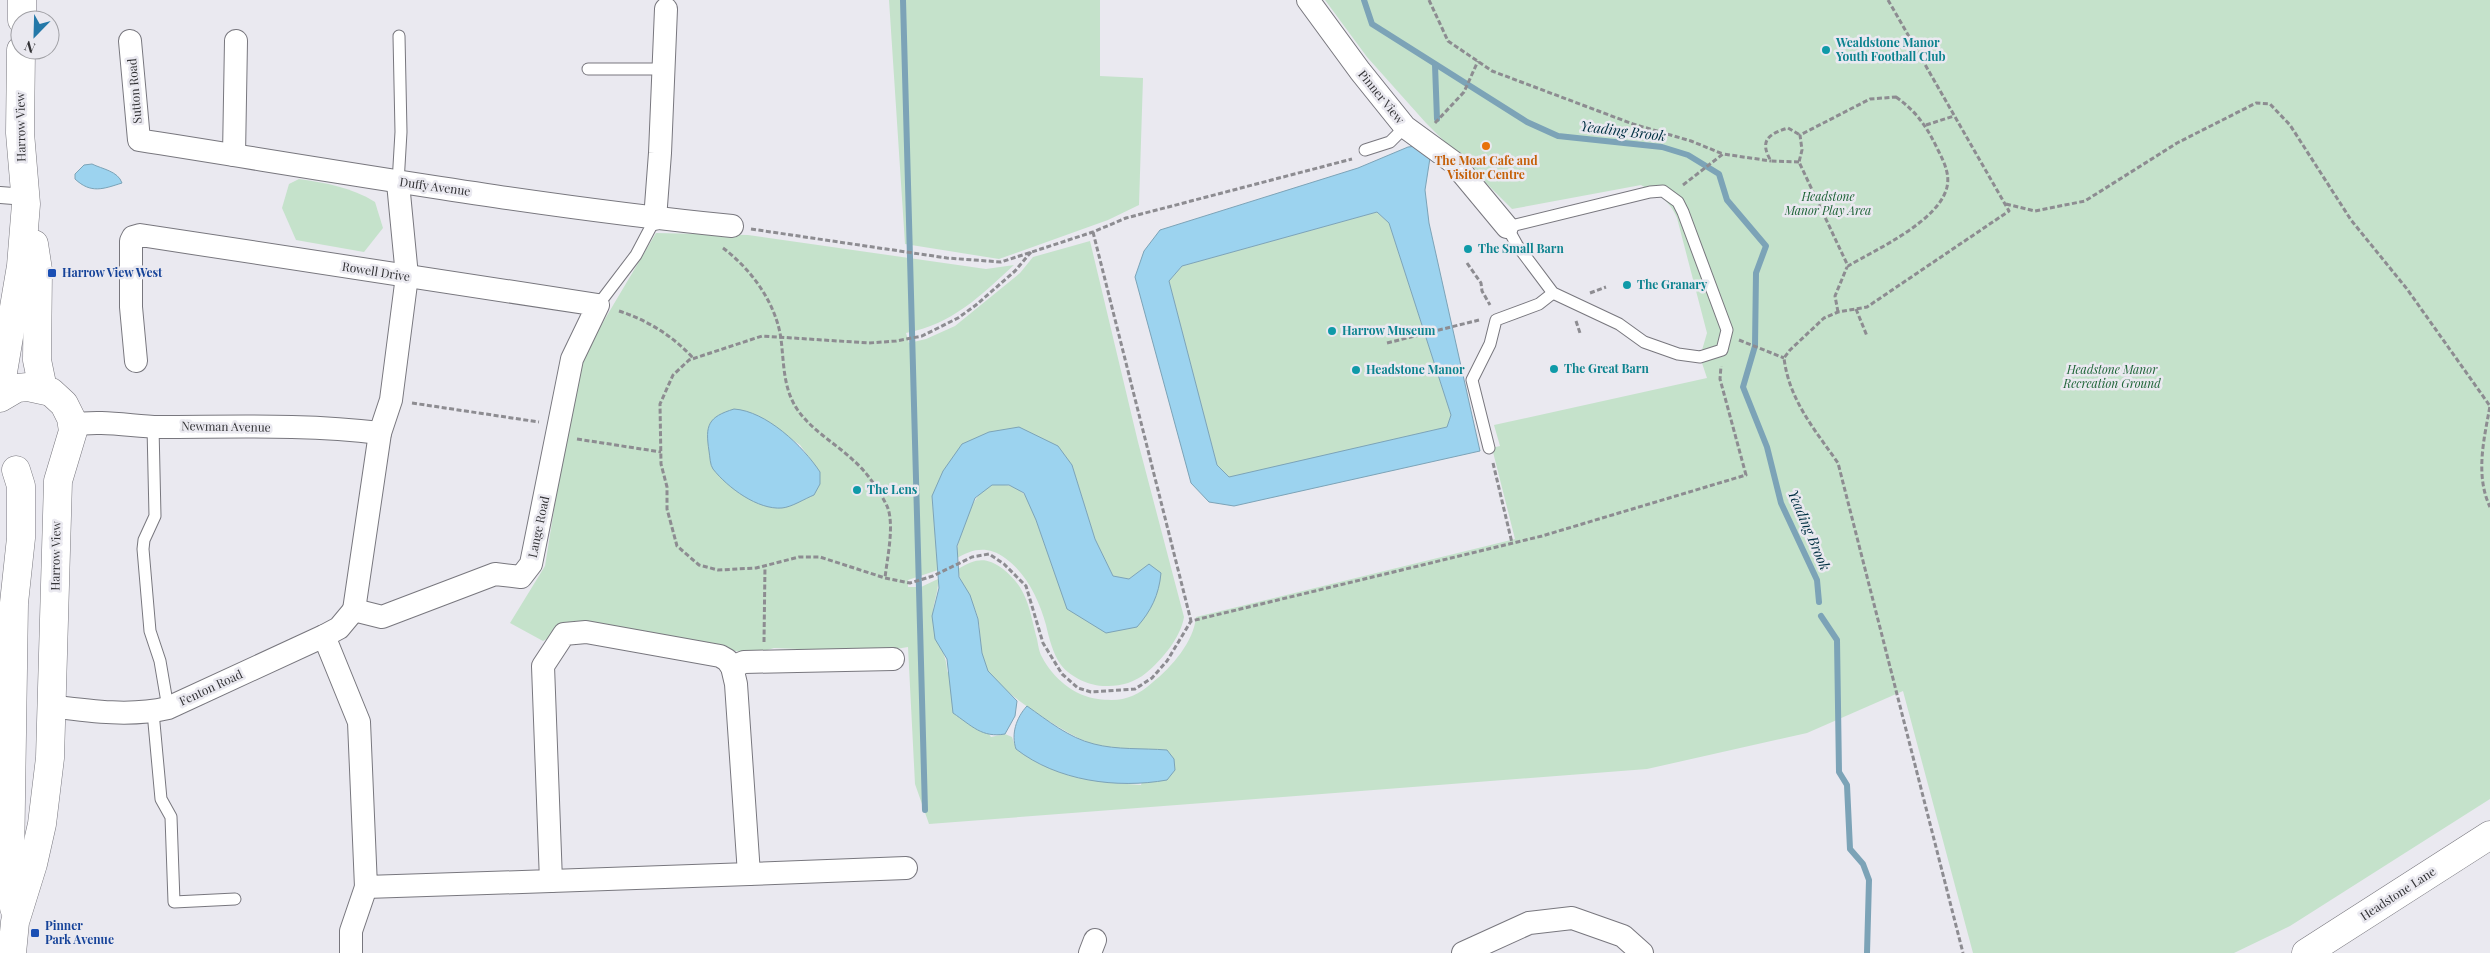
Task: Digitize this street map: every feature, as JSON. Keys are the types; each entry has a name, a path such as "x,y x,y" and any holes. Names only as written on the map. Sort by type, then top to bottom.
{"street":[{"name":"Pinner View","path":"1308,0 1360,71 1412,132 1453,162 1507,227"},
{"path":"654,219 660,153 666,9"},
{"name":"Sutton Road","path":"130,41 139,140"},
{"path":"234,155 236,41"},
{"name":"Harrow View","path":"0,390 21,266 18,198 21,60"},
{"name":"Duffy Avenue","path":"139,140 398,183 654,219 732,226"},
{"path":"354,610 380,433 391,400 407,276 398,183"},
{"name":"Harrow View","path":"18,198 38,270 36,360 43,389"},
{"name":"Rowell Drive","path":"136,361 131,308 130,241 133,237 140,235 608,308"},
{"name":"Lange Road","path":"354,610 382,617 495,574 521,577 532,564 572,358 608,308"},
{"path":"0,398 17,388 43,389 51,392 64,404 72,425"},
{"name":"Newman Avenue","path":"72,425 84,422 153,427 344,429 380,433"},
{"name":"Harrow View","path":"15,922 33,864 42,824 50,758 58,481 64,456 69,446 72,425"},
{"path":"8,465 28,473 40,471 54,465 64,456"},
{"name":"Harrow View","path":"8,465 22,486 21,538 14,603 10,864 15,922 12,953"},
{"name":"Fenton Road","path":"51,706 94,712 160,710 324,636 339,628 354,610"},
{"path":"551,881 543,666 564,634 586,632 720,656 727,660 732,667 736,684 749,874"},
{"path":"324,636 359,722 366,887 350,931 351,953"},
{"path":"732,667 744,662 894,659"},
{"name":"Headstone Lane","path":"2306,953 2490,835"},
{"path":"366,887 906,868"},
{"path":"1463,953 1529,923 1572,918 1623,936 1642,953"}],"lane":[{"path":"398,183 401,132 399,36"},
{"path":"588,69 664,69"},
{"path":"1365,150 1412,132"},
{"path":"1663,191 1671,195 1684,212 1727,330 1722,350 1700,357 1678,354 1644,342 1619,324 1553,293 1517,245 1507,227 1650,192 1663,191"},
{"path":"608,308 654,219"},
{"path":"1489,448 1472,380 1490,344 1496,320 1539,304 1553,293"},
{"path":"153,427 155,516 144,540 142,550 150,631 160,661 161,799 171,817 174,902 236,899"}],"path":[{"path":"1429,0 1448,41 1492,71 1633,124 1691,141 1723,154 1771,161 1799,162"},
{"path":"1888,0 2009,211 1867,307 1838,312 1824,318 1784,358 1792,393 1800,409 1838,463 1963,953"},
{"path":"1412,132 1443,117 1464,92 1478,61"},
{"path":"1800,135 1870,99 1896,97 1912,108 1926,125 1947,168 1947,186 1936,209 1906,231 1848,266 1835,296 1838,312"},
{"path":"2005,204 2035,211 2085,201 2177,143 2256,102 2270,104 2290,125 2351,220 2407,289 2490,406 2481,457 2486,498 2490,507"},
{"path":"1926,125 1954,116"},
{"path":"1771,161 1765,151 1766,140 1773,132 1788,128 1800,135"},
{"path":"1800,135 1802,150 1799,162 1848,266"},
{"path":"732,226 947,258 1001,262 1092,232 1126,218 1357,158 1365,150"},
{"path":"1696,176 1723,154"},
{"path":"1092,232 1191,621"},
{"path":"721,246 752,275 769,303 780,337 789,393 797,410 810,424 854,460 874,484 888,509 890,534 885,578"},
{"path":"1031,252 1015,272 958,318 922,336 896,341 869,343 762,336 693,358 673,375 660,404 661,464 667,487 667,509 677,546 699,565 726,571 756,568 800,557 820,557 885,578 910,583 933,576 972,557 989,554 1004,564 1026,586 1043,643 1062,674 1078,688 1091,692 1135,689 1152,678 1166,661 1191,621 1512,543 1590,522 1746,475 1720,379 1722,350"},
{"path":"1387,342 1452,325 1481,320 1496,320 1494,310 1482,291 1481,283 1467,263"},
{"path":"608,308 642,320 676,341 693,358"},
{"path":"1856,309 1867,336"},
{"path":"1747,342 1784,358"},
{"path":"391,400 540,422"},
{"path":"576,438 661,452"},
{"path":"1489,448 1512,543"},
{"path":"764,644 765,565"}],"green space":[{"path":"889,0 1100,0 1100,76 1143,78 1139,205 1108,220 999,259 905,244"},
{"name":"Headstone Manor Recreation Ground","path":"1325,0 2490,0 2490,799 2290,926 2234,953 1973,953 1903,691 1807,733 1647,769 929,824 915,784 908,647 878,652 774,648 753,654 576,623 543,641 510,623 545,566 577,366 656,233 748,235 986,269 1014,265 977,298 952,316 923,329 906,333 909,343 926,339 955,326 1020,273 1033,257 1090,241 1138,442 1184,617 1175,640 1158,662 1137,679 1113,686 1089,683 1070,674 1058,661 1036,597 1026,580 1013,564 999,554 987,550 974,551 956,559 966,517 984,489 992,485 1008,485 1015,488 1029,500 1056,577 1106,633 1149,564 1129,579 1113,576 1095,539 1072,465 932,496 938,570 908,580 908,587 921,587 938,579 933,613 934,625 937,639 945,657 947,671 991,737 1005,734 1012,737 1016,749 1045,766 1060,772 1092,780 1141,785 1150,749 1107,747 1082,740 1036,713 995,680 985,665 981,652 978,618 958,569 980,560 991,562 1003,569 1023,592 1040,653 1052,672 1065,685 1081,694 1098,699 1114,700 1128,698 1140,692 1167,669 1187,644 1196,617 1515,539 1492,448 1500,446 1494,425 1707,378 1700,357 1707,333 1677,218 1667,202 1641,185 1512,209 1426,123 1367,57","holes":["762,419 800,445 820,472 814,495 791,504 774,507 758,502 736,491"]},
{"path":"299,179 348,189 375,202 383,228 364,252 296,240 282,208 289,184"},
{"path":"1377,212 1389,223 1451,415 1447,427 1229,478 1217,465 1169,281 1182,266"}],"water":[{"path":"1417,146 1430,158 1425,190 1429,223 1480,451 1234,506 1209,502 1191,483 1135,277 1144,251 1160,230 1358,168 1408,147","holes":["1377,212 1389,223 1451,415 1447,427 1229,477 1217,465 1169,281 1182,266"]},
{"path":"92,164 113,173 122,183 97,189 81,184 75,179 75,174 84,165"},
{"path":"734,409 746,411 771,423 804,451 820,472 820,484 814,495 790,506 773,508 754,502 735,490 719,476 711,463 708,428 710,423 719,415"},
{"path":"1019,427 1058,446 1072,465 1095,539 1113,576 1129,579 1149,564 1161,573 1154,602 1137,627 1106,633 1067,609 1036,520 1024,493 1009,485 992,485 975,498 957,546 959,577 970,595 978,619 982,653 988,671 1017,701 1015,716 1005,734 997,735 983,733 953,713 947,659 935,639 932,616 939,588 932,496 943,471 962,444 989,432"},
{"path":"1027,706 1076,738 1094,744 1112,747 1167,750 1174,759 1175,770 1167,780 1148,783 1108,783 1088,780 1050,769 1016,749 1014,732 1020,716"}],"waterway":[{"path":"903,0 925,810"},
{"name":"Yeading Brook","path":"1364,0 1372,24 1527,122 1558,136 1662,147 1688,155 1719,174 1727,200 1766,246 1756,273 1755,346 1743,387 1767,447 1781,503 1817,580 1819,602"},
{"name":"Yeading Brook","path":"1435,65 1437,119"},
{"name":"Yeading Brook","path":"1821,616 1837,640 1839,772 1847,785 1850,849 1863,864 1869,880 1867,953"}],"place":[{"name":"Wealdstone Manor Youth Football Club","path":"1826,50"},
{"name":"The Moat Cafe and Visitor Centre","path":"1486,146"},
{"name":"The Small Barn","path":"1468,249"},
{"name":"Harrow View West","path":"52,273"},
{"name":"The Granary","path":"1627,285"},
{"name":"Harrow Museum","path":"1332,331"},
{"name":"The Great Barn","path":"1554,369"},
{"name":"Headstone Manor","path":"1356,370"},
{"name":"The Lens","path":"857,490"},
{"name":"Pinner Park Avenue","path":"35,933"}],"park label":[{"name":"Headstone Manor Play Area","path":"1828,204"}]}
